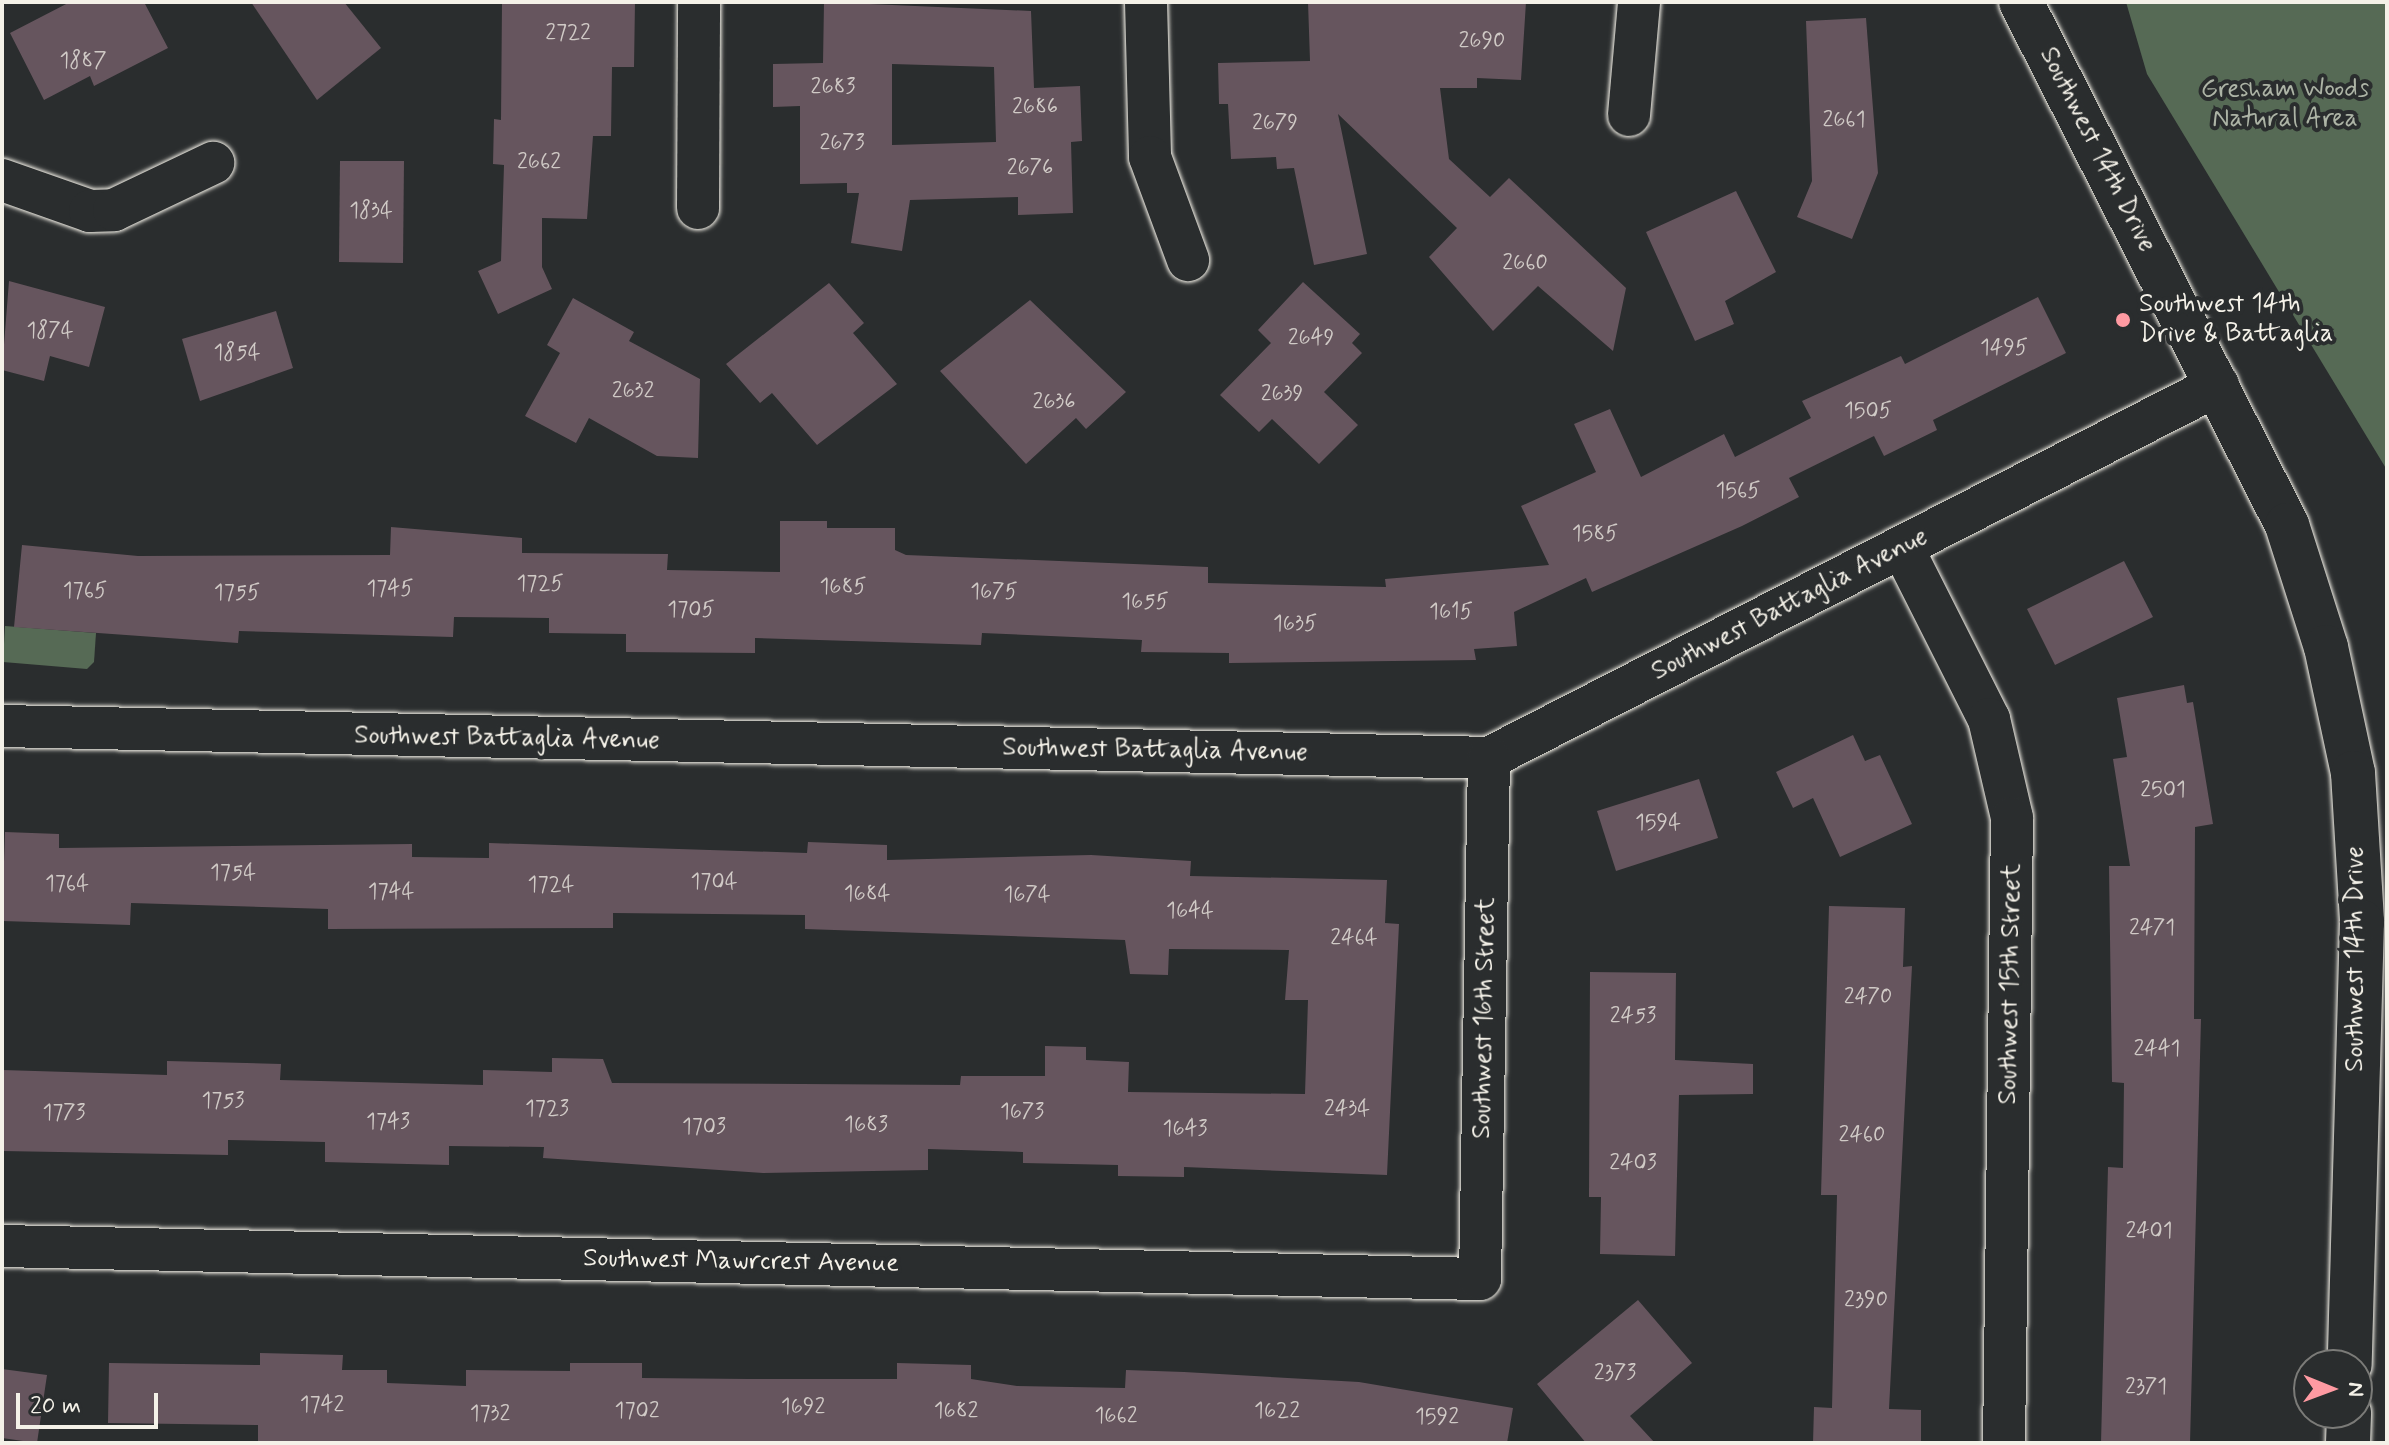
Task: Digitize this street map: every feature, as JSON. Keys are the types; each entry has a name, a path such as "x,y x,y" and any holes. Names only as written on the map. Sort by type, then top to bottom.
{"street":[{"path":"698,208 699,2"},
{"path":"1146,2 1150,157 1188,260"},
{"path":"1629,115 1639,2"},
{"name":"Southwest 14th Drive","path":"2021,2 2218,385 2309,586 2353,773 2362,922 2350,1349"},
{"path":"2,180 90,211 114,210 213,163"},
{"name":"Southwest Battaglia Avenue","path":"2,726 1489,758 1903,549 2218,385"},
{"name":"Southwest 15th Street","path":"1903,549 1989,719 2012,818 2004,1443"},
{"name":"Southwest 16th Street","path":"1480,1279 1489,758"},
{"name":"Southwest Mawrcrest Avenue","path":"2,1246 1480,1279"}],"green space":[{"name":"Gresham Woods Natural Area","path":"2126,2 2387,2 2387,470 2147,74"},
{"path":"5,626 96,633 94,662 87,669 3,662"}],"building":[{"path":"70,2 144,2 168,48 94,86 90,76 44,100 10,33"},
{"path":"251,2 344,2 381,48 317,100"},
{"path":"502,2 635,2 634,67 612,67 611,136 593,136 587,219 542,218 542,267 552,289 498,314 478,271 501,261 504,165 493,164 494,119 501,120"},
{"path":"824,2 1031,11 1034,88 1080,86 1082,141 1071,142 1073,213 1018,215 1018,197 910,200 902,251 851,243 859,193 847,193 847,183 800,184 800,106 773,107 773,64 823,63","holes":["892,64 994,67 996,142 892,145"]},
{"path":"1308,2 1526,2 1521,80 1477,78 1477,88 1440,88 1449,159 1490,197 1509,178 1626,288 1613,351 1538,286 1493,331 1429,257 1457,228 1338,114 1367,254 1314,265 1294,168 1277,169 1276,157 1231,159 1228,104 1219,104 1218,63 1310,61"},
{"path":"1866,18 1878,173 1852,239 1797,217 1812,181 1806,21"},
{"path":"340,161 404,161 403,263 339,262"},
{"path":"1736,191 1776,272 1725,301 1734,324 1695,341 1646,232"},
{"path":"9,281 105,307 89,367 50,356 44,381 2,370"},
{"path":"1303,282 1360,334 1352,343 1362,353 1324,392 1358,425 1319,464 1272,419 1259,432 1220,395 1271,343 1258,330"},
{"path":"829,283 864,323 853,333 897,384 817,445 772,393 760,403 726,364"},
{"path":"2038,297 2066,353 1933,420 1937,430 1884,456 1874,436 1789,478 1799,497 1742,526 1592,592 1586,578 1514,612 1517,646 1474,649 1476,660 1229,663 1229,653 1141,652 1142,640 982,633 981,645 755,638 755,653 626,652 626,634 549,633 549,618 454,617 453,637 239,631 238,643 14,627 22,545 138,556 390,555 391,527 522,538 522,553 668,554 667,570 780,572 780,521 827,521 827,528 895,528 895,550 906,555 1208,567 1208,583 1386,587 1385,579 1549,565 1521,506 1596,472 1574,424 1610,409 1641,477 1724,434 1735,457 1811,418 1802,401 1901,356 1905,364"},
{"path":"573,298 634,332 629,341 700,379 698,458 657,456 589,418 576,443 525,416 560,353 547,345"},
{"path":"1030,300 1126,392 1086,429 1076,418 1026,464 940,371"},
{"path":"276,311 293,368 200,401 182,339"},
{"path":"2124,561 2153,617 2055,665 2027,609"},
{"path":"2184,685 2187,703 2193,702 2213,824 2195,827 2194,1019 2201,1019 2190,1443 2101,1443 2108,1167 2123,1168 2124,1083 2112,1082 2109,866 2130,866 2113,759 2127,757 2117,698"},
{"path":"1853,735 1865,761 1880,755 1912,824 1840,857 1813,798 1793,808 1776,772"},
{"path":"1699,779 1718,838 1616,871 1597,811"},
{"path":"5,832 59,834 59,848 412,844 412,857 489,858 489,843 807,853 808,842 887,845 887,860 1091,855 1191,861 1190,876 1387,880 1385,923 1399,924 1387,1175 1184,1167 1184,1177 1118,1176 1118,1165 1023,1163 1023,1152 928,1149 928,1170 763,1173 543,1158 544,1147 449,1146 449,1165 325,1162 325,1142 228,1140 228,1155 2,1151 2,1070 167,1075 167,1061 281,1064 280,1080 483,1085 483,1070 552,1072 552,1058 603,1059 612,1083 960,1085 961,1076 1045,1076 1045,1046 1086,1047 1086,1060 1129,1062 1128,1092 1305,1094 1308,1000 1285,1000 1289,950 1169,949 1168,975 1130,974 1125,940 805,929 805,915 613,913 613,928 328,929 328,909 131,903 130,925 2,921"},
{"path":"1829,906 1905,908 1903,967 1912,966 1889,1409 1921,1410 1921,1443 1813,1443 1814,1407 1832,1408 1837,1195 1821,1195"},
{"path":"1590,972 1676,973 1675,1060 1753,1064 1753,1094 1679,1095 1675,1256 1600,1254 1601,1197 1589,1197"},
{"path":"1638,1300 1692,1363 1630,1416 1655,1443 1586,1443 1537,1384"},
{"path":"260,1353 343,1355 342,1370 387,1370 387,1383 466,1386 466,1370 570,1371 570,1363 642,1363 642,1378 897,1379 897,1363 971,1365 971,1379 1017,1386 1125,1388 1126,1370 1359,1382 1513,1408 1507,1443 313,1443 258,1442 258,1425 108,1423 109,1363 260,1365"},
{"path":"2,1369 47,1375 37,1443 2,1438"}],"place":[{"name":"Southwest 14th Drive & Battaglia","path":"2123,320"}]}
